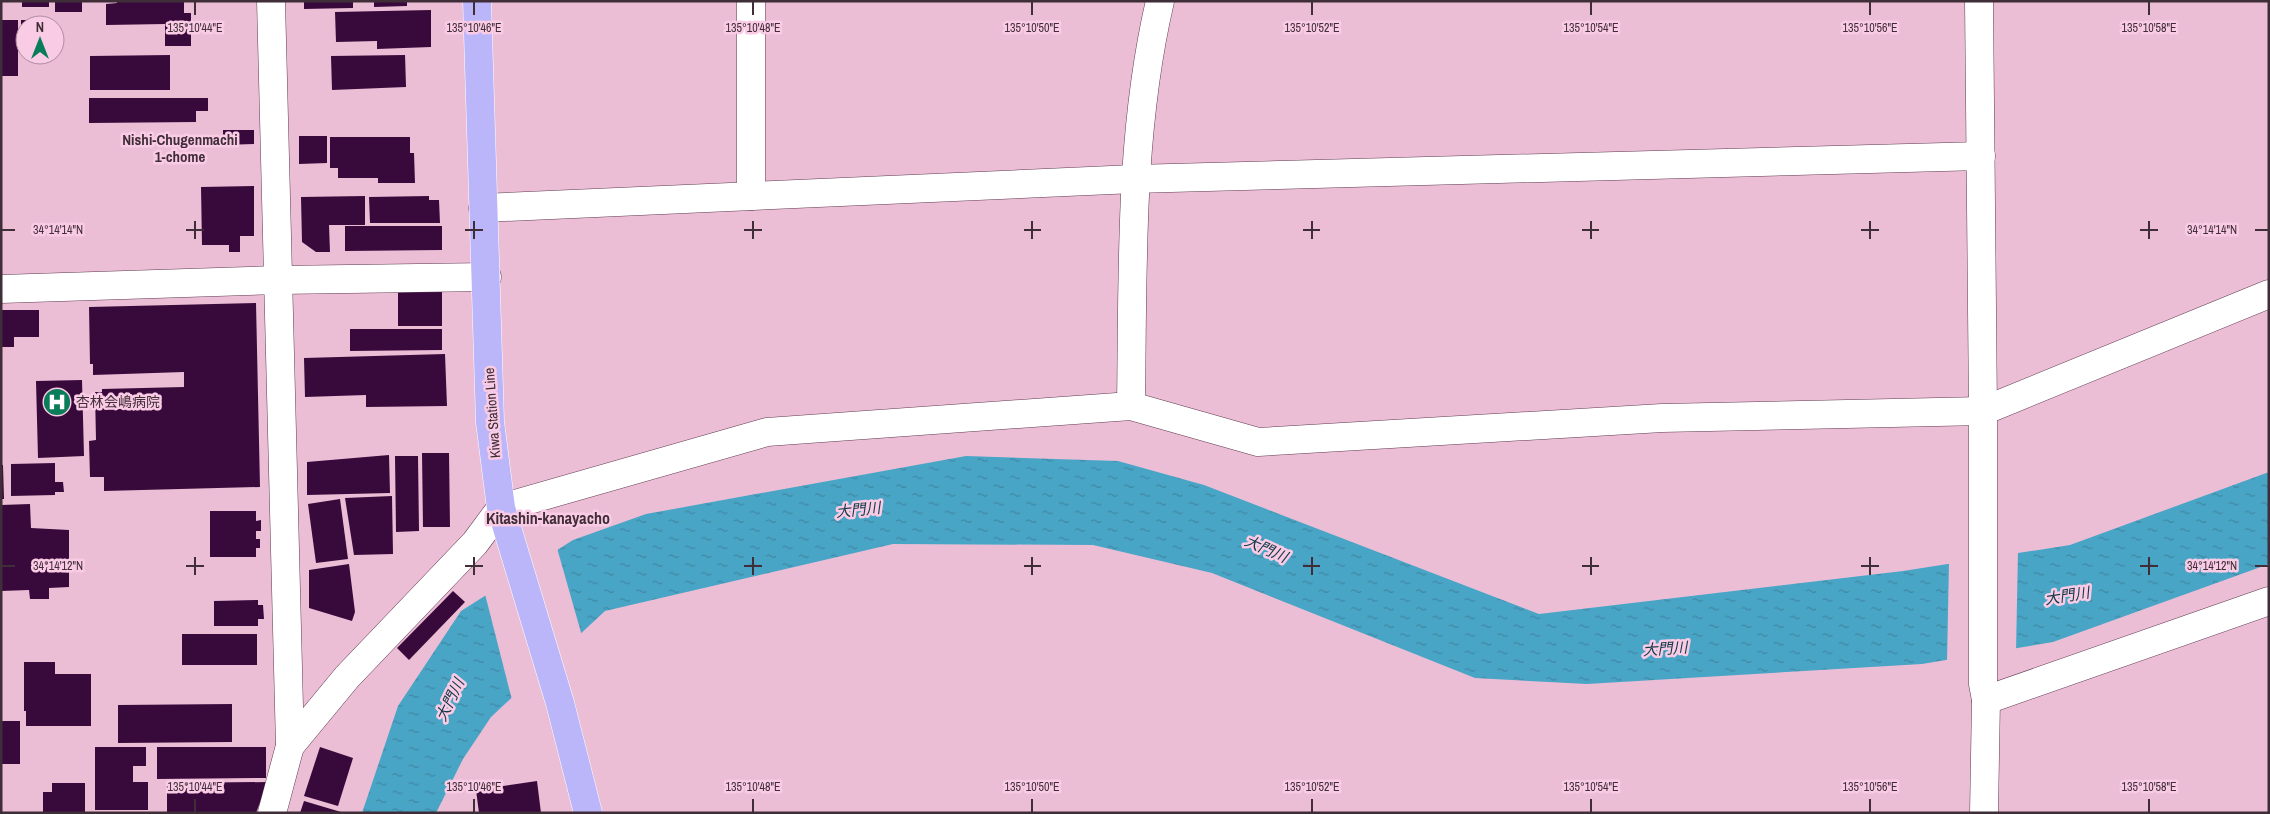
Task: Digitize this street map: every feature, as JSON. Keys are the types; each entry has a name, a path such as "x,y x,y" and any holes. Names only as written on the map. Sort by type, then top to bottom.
{"main road":[{"name":"Kiwa Station Line","path":"477,1 490,422 501,508 560,703 588,813"}],"street":[{"path":"271,1 290,746 272,813"},
{"path":"751,1 751,196"},
{"path":"1131,406 1134,179 1148,55 1160,1"},
{"path":"1979,1 1984,813"},
{"path":"483,208 1134,179 1981,156"},
{"path":"1,289 279,280 487,277"},
{"path":"290,746 347,677 475,544 501,508 767,432 1131,406 1258,442 1662,418 1983,411 2269,294"},
{"path":"1984,692 2269,601"}],"water":[{"name":"大門川","path":"966,456 1118,461 1204,485 1539,614 1903,571 2070,545 2269,472 2269,564 2053,642 1922,664 1587,684 1475,678 1212,573 1093,545 893,544 605,611 491,717 463,759 436,813 362,813 398,706 461,611 573,540 646,514"}],"pier":[{"path":"557,548 582,636 512,700 485,594"},
{"path":"2018,551 2016,651 1947,662 1949,562"}],"building":[{"path":"22,1 49,1 49,7 22,7"},
{"path":"55,1 82,1 82,12 55,12"},
{"path":"117,1 184,1 184,13 191,13 191,46 165,46 165,24 106,25 106,4 117,3"},
{"path":"304,1 353,1 353,8 304,9"},
{"path":"374,1 407,1 407,6 374,7"},
{"path":"431,10 431,47 377,49 377,41 336,42 335,12"},
{"path":"1,20 15,20 15,65 18,65 18,76 1,76"},
{"path":"170,55 170,90 90,90 90,56"},
{"path":"405,55 406,87 332,90 331,56"},
{"path":"89,98 208,98 208,111 196,111 196,122 89,123"},
{"path":"223,130 254,130 254,144 223,145"},
{"path":"299,136 327,136 327,163 299,164"},
{"path":"330,137 410,137 410,153 414,153 415,183 378,183 378,178 338,178 338,168 330,168"},
{"path":"254,186 254,236 240,236 240,252 229,252 229,245 202,245 201,187"},
{"path":"365,196 365,225 329,225 330,252 316,252 302,242 301,197"},
{"path":"429,196 429,200 439,200 440,223 370,223 369,197"},
{"path":"345,226 442,226 442,250 345,251"},
{"path":"398,292 442,292 442,326 398,326"},
{"path":"256,303 260,487 104,491 104,477 90,477 89,441 96,440 95,392 102,392 102,389 184,387 184,372 93,375 93,364 90,364 89,307"},
{"path":"1,310 39,310 39,337 14,337 14,347 1,347"},
{"path":"350,329 442,329 442,350 350,351"},
{"path":"445,354 447,406 366,407 366,395 305,397 304,358"},
{"path":"82,380 84,456 38,458 36,381"},
{"path":"422,453 449,453 450,527 423,527"},
{"path":"389,455 390,493 307,495 307,462"},
{"path":"395,456 418,456 419,531 396,532"},
{"path":"55,463 55,482 63,482 64,492 55,492 55,495 11,496 11,464"},
{"path":"1,465 3,465 4,499 1,499"},
{"path":"392,496 393,554 354,555 345,498"},
{"path":"340,499 348,559 316,563 308,504"},
{"path":"30,504 31,528 69,530 69,587 49,588 49,599 30,599 29,590 1,591 1,505"},
{"path":"210,511 256,511 256,521 261,520 261,531 256,531 256,539 260,539 260,548 256,548 256,557 210,557"},
{"path":"349,564 355,612 352,621 309,608 309,570"},
{"path":"453,591 465,602 409,660 397,648"},
{"path":"258,600 258,605 263,605 264,619 258,619 258,626 214,626 214,601"},
{"path":"182,634 257,634 257,665 182,665"},
{"path":"24,662 55,662 55,674 91,674 91,726 26,726 26,711 24,711"},
{"path":"232,704 232,742 118,743 118,705"},
{"path":"1,721 20,721 20,764 1,764"},
{"path":"95,747 146,747 146,766 133,766 133,782 148,782 148,810 95,810"},
{"path":"157,747 266,747 266,778 157,779"},
{"path":"320,747 353,758 338,806 304,796"},
{"path":"537,781 541,813 479,813 476,790"},
{"path":"268,782 256,813 167,812 167,783"},
{"path":"52,783 85,783 85,813 43,813 43,792 52,792"},
{"path":"304,801 341,812 341,813 300,813"}],"place":[{"name":"杏林会嶋病院","path":"57,402"}],"district":[{"name":"Nishi-Chugenmachi 1-chome","path":"180,148"},
{"name":"Kitashin-kanayacho","path":"548,518"}]}
